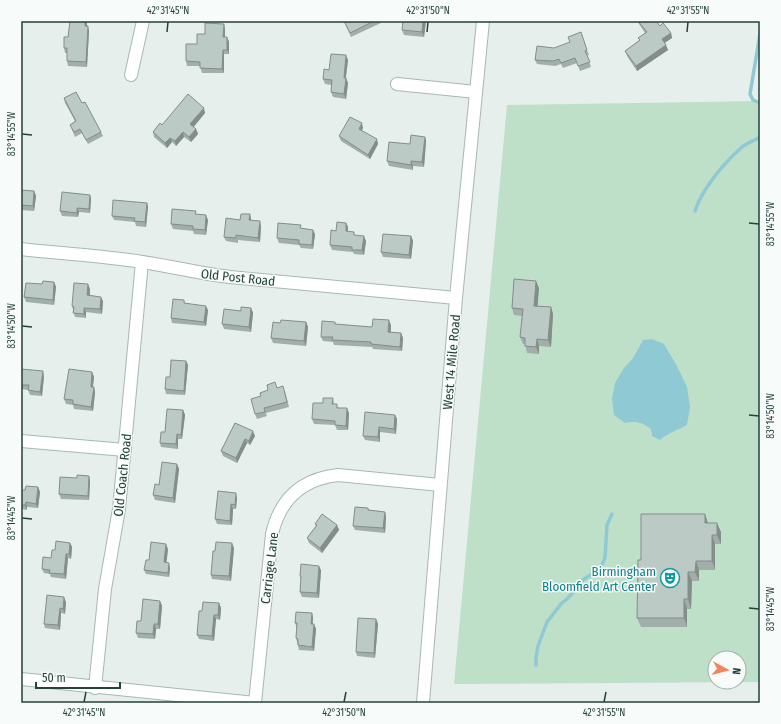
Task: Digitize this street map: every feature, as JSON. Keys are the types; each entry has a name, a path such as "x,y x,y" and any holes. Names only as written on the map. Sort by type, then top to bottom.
{"street":[{"path":"131,75 144,21"},
{"name":"West 14 Mile Road","path":"423,703 456,298 483,21"},
{"path":"397,84 476,92"},
{"name":"Old Post Road","path":"21,249 142,262 209,274 456,298"},
{"name":"Old Coach Road","path":"95,688 105,589 119,509 142,262"},
{"path":"21,441 125,450"},
{"name":"Carriage Lane","path":"255,703 272,534 274,524 291,496 299,489 318,479 338,475 440,484"},
{"path":"21,680 255,703"}],"green space":[{"path":"760,101 760,682 747,682 747,650 707,650 707,682 454,684 507,105"}],"water":[{"path":"652,339 664,344 677,366 687,387 690,407 687,425 670,433 660,440 652,436 651,429 644,425 636,422 625,423 614,415 612,398 615,383 624,368 633,358 643,340"}],"building":[{"path":"70,21 85,21 85,26 88,26 86,62 67,61 67,48 64,48 64,37 68,37"},
{"path":"344,21 374,21 350,33"},
{"path":"403,21 423,21 422,32 402,30"},
{"path":"638,21 656,21 660,26 663,23 671,33 662,39 666,45 636,66 625,51 640,40 638,38 647,32"},
{"path":"205,23 224,24 223,37 227,37 227,50 223,50 222,69 200,68 200,62 186,61 186,44 197,44 197,34 205,34"},
{"path":"581,32 587,50 585,51 590,62 578,66 575,58 561,63 559,59 553,61 535,60 537,46 554,48 570,42 568,37"},
{"path":"331,54 346,55 344,94 331,92 332,80 323,79 324,69 329,70"},
{"path":"76,92 82,103 85,102 101,132 86,140 80,129 74,132 70,125 76,121 64,98"},
{"path":"188,94 204,108 190,124 196,129 189,137 183,132 175,141 170,138 165,143 153,132 160,123 162,125"},
{"path":"350,117 362,123 359,129 377,139 368,155 339,136"},
{"path":"411,135 425,137 422,162 411,161 411,165 387,161 389,142 410,144"},
{"path":"21,190 34,191 33,206 21,205"},
{"path":"62,192 90,195 89,209 77,208 77,213 60,211"},
{"path":"113,200 147,203 145,222 134,221 135,218 112,216"},
{"path":"172,209 196,211 195,214 206,215 205,230 193,229 193,226 171,224"},
{"path":"241,214 250,214 249,220 260,221 258,238 236,235 236,238 224,237 226,218 240,220"},
{"path":"337,222 346,223 346,231 354,232 354,235 364,236 362,250 352,250 352,247 330,245 331,230 336,231"},
{"path":"278,223 301,225 300,228 313,230 312,245 299,244 299,240 277,238"},
{"path":"383,234 411,236 409,255 381,252"},
{"path":"514,279 536,281 534,306 551,307 548,340 537,339 536,347 525,346 525,338 520,337 523,309 512,308"},
{"path":"43,281 54,282 53,300 24,297 26,283 42,284"},
{"path":"74,283 88,284 87,295 101,297 100,309 84,308 84,314 73,313 74,307 72,306"},
{"path":"173,299 184,300 184,303 206,306 204,322 171,318"},
{"path":"241,307 251,308 249,327 222,324 224,309 241,311"},
{"path":"373,319 389,320 388,332 401,333 400,347 371,344 371,342 332,340 333,337 321,337 322,321 335,322 335,324 372,327"},
{"path":"281,320 306,322 304,341 271,338 273,322 280,323"},
{"path":"171,360 186,361 184,391 165,389 166,377 170,377"},
{"path":"21,369 43,371 40,392 28,390 29,385 21,385"},
{"path":"69,369 92,372 91,387 94,387 91,407 73,404 73,400 64,399"},
{"path":"275,382 277,388 283,386 287,402 264,408 265,412 255,414 251,399 261,396 260,393 268,390 267,385"},
{"path":"323,398 333,398 332,404 337,404 337,408 347,408 346,426 335,425 335,421 312,419 313,403 323,403"},
{"path":"167,409 183,410 181,435 177,434 176,444 160,443 161,432 165,432"},
{"path":"365,412 395,415 394,429 379,427 378,437 363,436"},
{"path":"235,423 253,431 249,441 245,439 236,458 221,451"},
{"path":"162,462 177,464 173,498 153,495 155,484 159,485"},
{"path":"77,475 89,476 88,496 59,494 60,477 77,478"},
{"path":"26,486 38,487 36,504 26,502 25,505 21,505 21,490 25,490"},
{"path":"218,491 236,493 235,505 231,504 230,521 215,519"},
{"path":"355,507 385,512 383,528 353,526"},
{"path":"322,514 337,525 320,548 307,538 317,525 315,524"},
{"name":"Birmingham Bloomfield Art Center","path":"641,514 705,514 705,523 717,523 717,535 712,535 712,561 696,561 695,572 688,572 688,599 684,599 684,618 637,618 638,560 641,560"},
{"path":"56,541 70,543 69,554 66,554 64,574 49,573 50,570 42,569 43,557 51,558 52,550 55,550"},
{"path":"151,542 166,544 164,562 169,563 168,573 144,570 146,560 149,560"},
{"path":"216,542 232,543 229,576 211,575 213,551 215,551"},
{"path":"301,564 319,566 317,593 300,592"},
{"path":"47,595 64,597 63,609 60,608 58,625 44,624"},
{"path":"143,599 160,601 158,624 154,624 153,634 136,633 137,621 141,621"},
{"path":"203,602 219,603 218,615 214,615 212,636 197,635 199,611 202,611"},
{"path":"296,612 312,613 311,624 314,624 312,647 298,645 298,639 296,638 297,623 295,623"},
{"path":"358,618 376,619 374,653 356,652"}],"waterway":[{"path":"760,34 750,94 753,100 760,103"},
{"path":"695,211 708,185 734,154 743,146 760,137"},
{"path":"536,665 538,646 547,622 584,579 597,571 603,563 605,557 607,525 612,514"}],"place":[{"name":"Birmingham Bloomfield Art Center","path":"670,578"}]}
